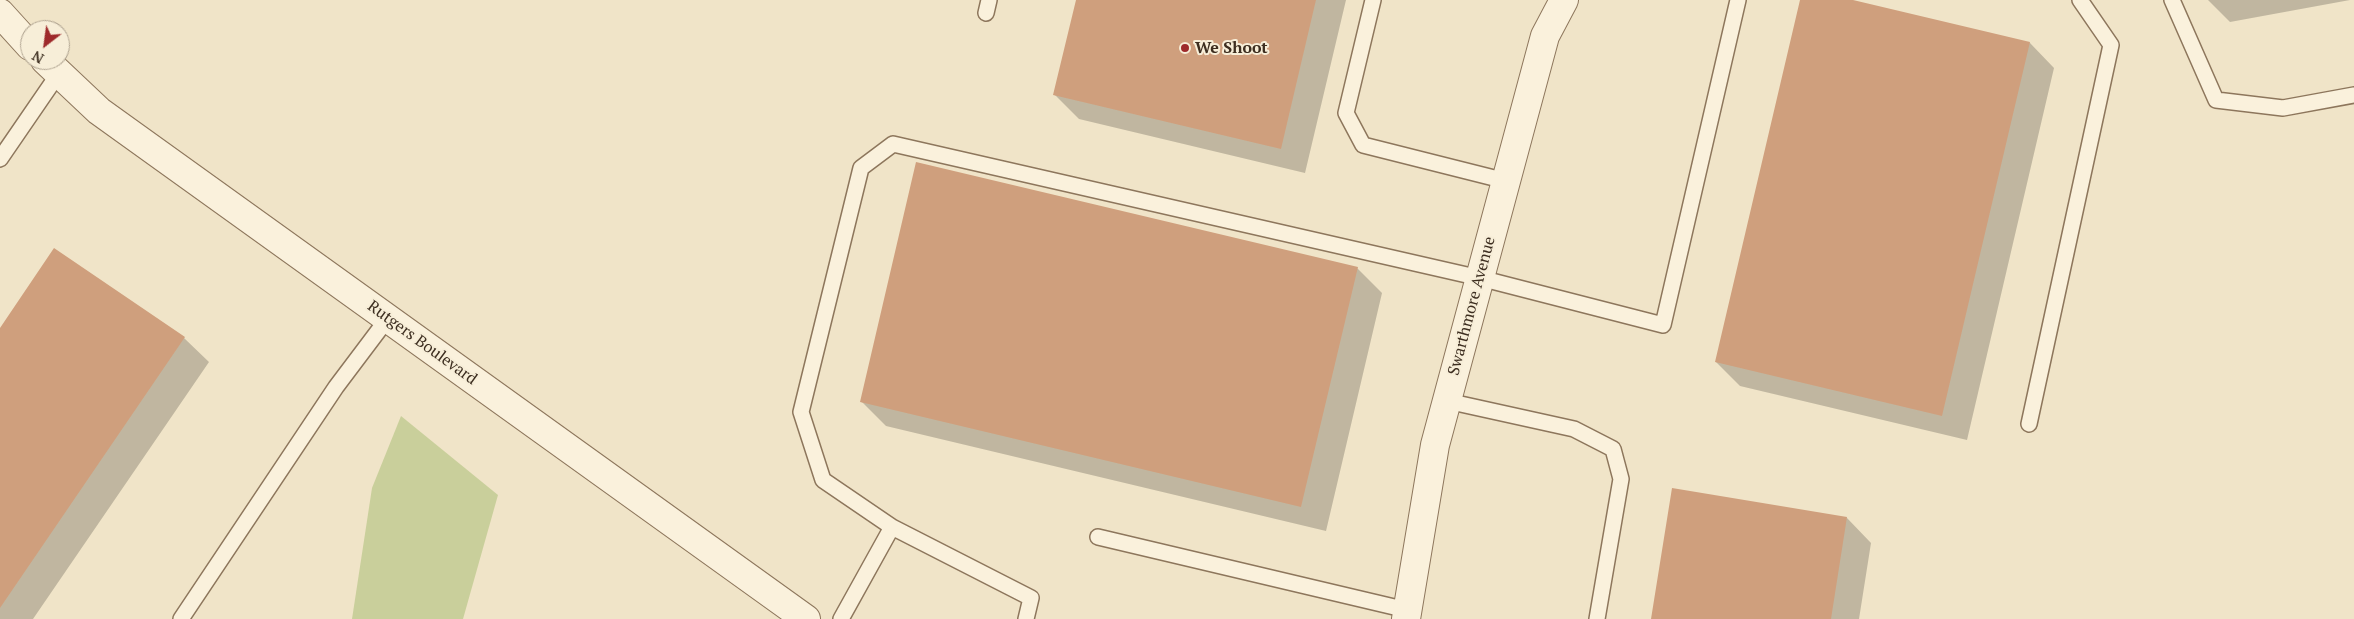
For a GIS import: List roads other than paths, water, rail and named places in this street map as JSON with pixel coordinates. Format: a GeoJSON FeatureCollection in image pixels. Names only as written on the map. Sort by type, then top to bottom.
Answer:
{"type":"FeatureCollection","features":[{"type":"Feature","properties":{"kind":"street","name":"Swarthmore Avenue"},"geometry":{"type":"LineString","coordinates":[[1407,614],[1435,445],[1545,36],[1564,0]]}},
{"type":"Feature","properties":{"kind":"street"},"geometry":{"type":"LineString","coordinates":[[0,13],[20,35]]}},
{"type":"Feature","properties":{"kind":"street","name":"Rutgers Boulevard"},"geometry":{"type":"LineString","coordinates":[[55,70],[100,111],[806,619]]}},
{"type":"Feature","properties":{"kind":"lane"},"geometry":{"type":"LineString","coordinates":[[1373,0],[1346,113],[1363,145],[1506,181]]}},
{"type":"Feature","properties":{"kind":"lane"},"geometry":{"type":"LineString","coordinates":[[1026,619],[1031,598],[892,527],[823,480],[800,412],[860,168],[893,144],[1480,278],[1663,325],[1738,0]]}},
{"type":"Feature","properties":{"kind":"lane"},"geometry":{"type":"LineString","coordinates":[[2029,424],[2111,45],[2080,0]]}},
{"type":"Feature","properties":{"kind":"lane"},"geometry":{"type":"LineString","coordinates":[[2172,0],[2216,100],[2283,108],[2354,95]]}},
{"type":"Feature","properties":{"kind":"lane"},"geometry":{"type":"LineString","coordinates":[[0,159],[50,70]]}},
{"type":"Feature","properties":{"kind":"lane"},"geometry":{"type":"LineString","coordinates":[[181,619],[336,387],[388,318]]}},
{"type":"Feature","properties":{"kind":"lane"},"geometry":{"type":"LineString","coordinates":[[1447,401],[1574,428],[1613,449],[1621,479],[1597,619]]}},
{"type":"Feature","properties":{"kind":"lane"},"geometry":{"type":"LineString","coordinates":[[841,619],[892,527]]}},
{"type":"Feature","properties":{"kind":"lane"},"geometry":{"type":"LineString","coordinates":[[1098,537],[1407,614]]}},
{"type":"Feature","properties":{"kind":"place","name":"We Shoot"},"geometry":{"type":"Point","coordinates":[1185,48]}}]}
